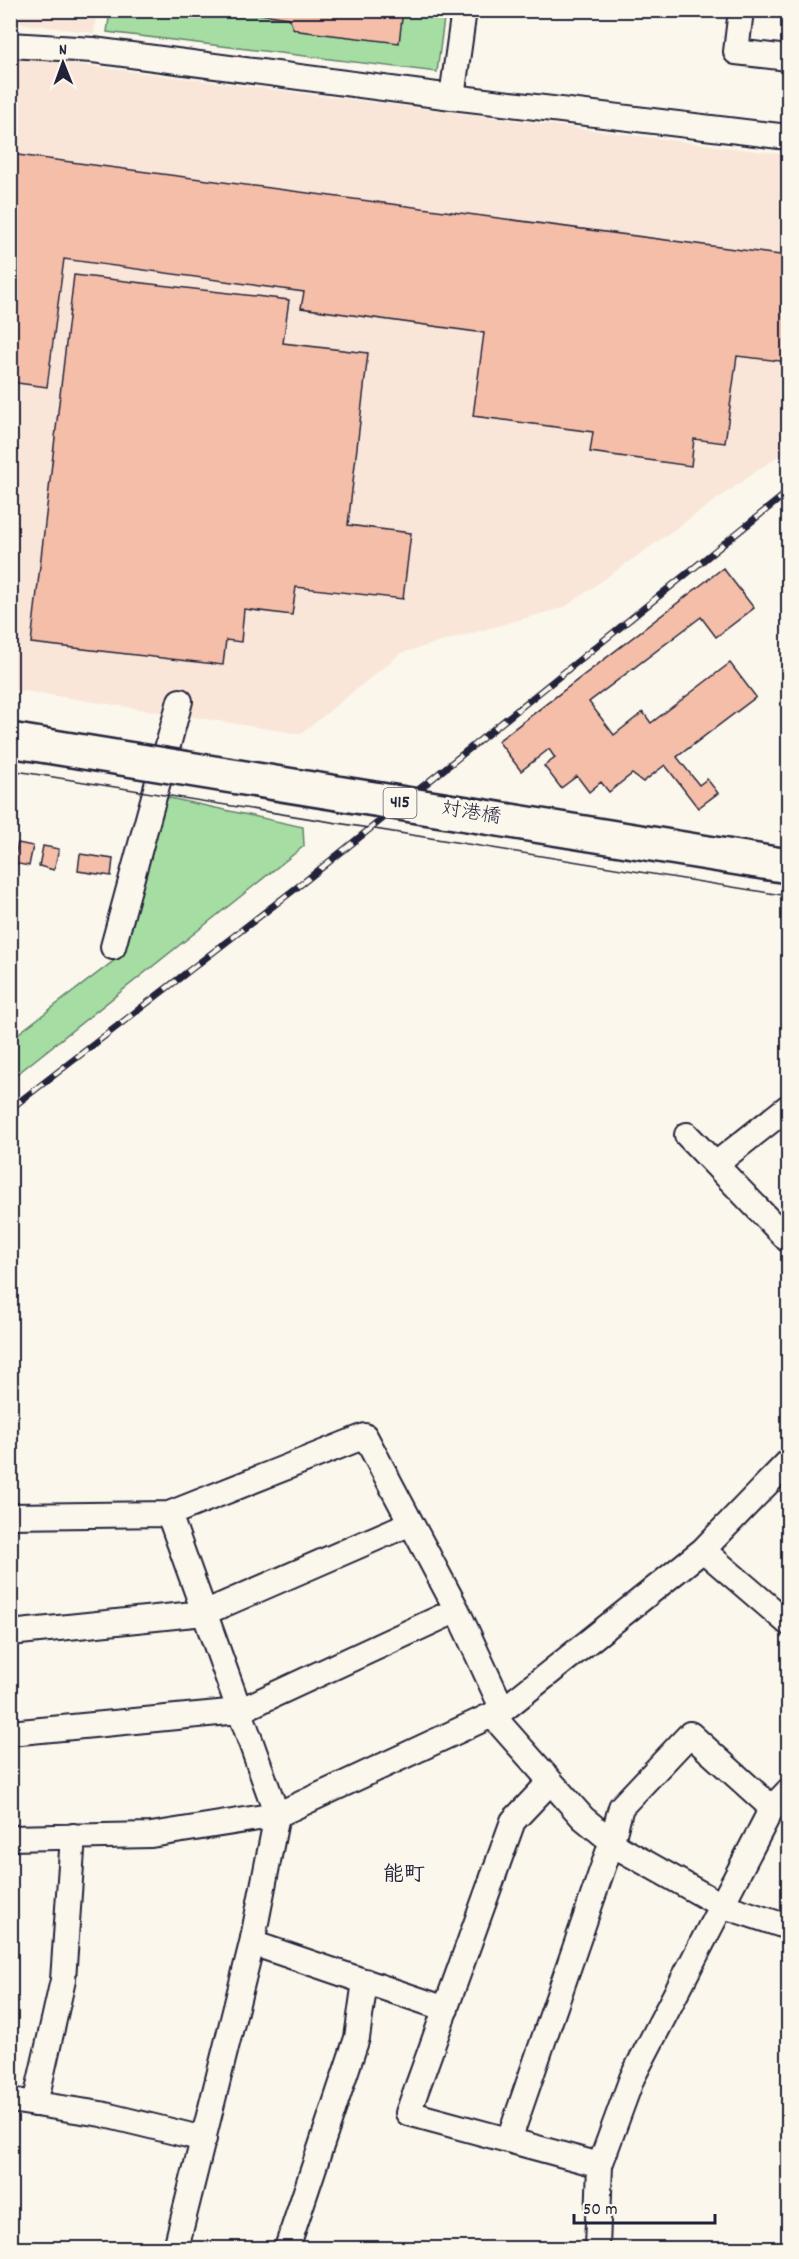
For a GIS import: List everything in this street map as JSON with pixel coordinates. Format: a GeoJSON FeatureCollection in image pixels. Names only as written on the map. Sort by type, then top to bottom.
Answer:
{"type":"FeatureCollection","features":[{"type":"Feature","properties":{"kind":"highway","name":"対港橋"},"geometry":{"type":"LineString","coordinates":[[10,740],[789,866]]}},
{"type":"Feature","properties":{"kind":"street"},"geometry":{"type":"LineString","coordinates":[[452,97],[464,10]]}},
{"type":"Feature","properties":{"kind":"street"},"geometry":{"type":"LineString","coordinates":[[741,10],[736,52],[789,58]]}},
{"type":"Feature","properties":{"kind":"street"},"geometry":{"type":"LineString","coordinates":[[10,45],[93,50],[452,97],[789,137]]}},
{"type":"Feature","properties":{"kind":"street"},"geometry":{"type":"LineString","coordinates":[[113,946],[180,701]]}},
{"type":"Feature","properties":{"kind":"street"},"geometry":{"type":"LineString","coordinates":[[716,1164],[789,1107]]}},
{"type":"Feature","properties":{"kind":"street"},"geometry":{"type":"LineString","coordinates":[[687,1135],[789,1240]]}},
{"type":"Feature","properties":{"kind":"street"},"geometry":{"type":"LineString","coordinates":[[10,1516],[169,1514],[365,1436],[457,1610],[497,1712],[550,1782],[583,1818],[621,1849],[721,1905],[789,1927]]}},
{"type":"Feature","properties":{"kind":"street"},"geometry":{"type":"LineString","coordinates":[[10,1838],[151,1835],[277,1815],[497,1712],[703,1550],[789,1462]]}},
{"type":"Feature","properties":{"kind":"street"},"geometry":{"type":"LineString","coordinates":[[169,1514],[277,1815],[252,1943],[204,2139],[182,2246]]}},
{"type":"Feature","properties":{"kind":"street"},"geometry":{"type":"LineString","coordinates":[[10,1634],[204,1613],[411,1523]]}},
{"type":"Feature","properties":{"kind":"street"},"geometry":{"type":"LineString","coordinates":[[703,1550],[789,1623]]}},
{"type":"Feature","properties":{"kind":"street"},"geometry":{"type":"LineString","coordinates":[[10,1733],[239,1711],[457,1610]]}},
{"type":"Feature","properties":{"kind":"street"},"geometry":{"type":"LineString","coordinates":[[509,2140],[612,1841],[621,1807],[690,1734],[781,1799],[721,1905],[632,2078],[600,2165],[597,2248]]}},
{"type":"Feature","properties":{"kind":"street"},"geometry":{"type":"LineString","coordinates":[[550,1782],[513,1821],[408,2113],[600,2165]]}},
{"type":"Feature","properties":{"kind":"street"},"geometry":{"type":"LineString","coordinates":[[34,2104],[63,1980],[73,1836]]}},
{"type":"Feature","properties":{"kind":"street"},"geometry":{"type":"LineString","coordinates":[[252,1943],[446,2009]]}},
{"type":"Feature","properties":{"kind":"street"},"geometry":{"type":"LineString","coordinates":[[286,2248],[357,2038],[365,1981]]}},
{"type":"Feature","properties":{"kind":"street"},"geometry":{"type":"LineString","coordinates":[[10,2100],[101,2114],[204,2139]]}},
{"type":"Feature","properties":{"kind":"shaded area"},"geometry":{"type":"Polygon","coordinates":[[[11,10],[97,11],[94,33],[11,22],[11,10]]]}},
{"type":"Feature","properties":{"kind":"shaded area"},"geometry":{"type":"Polygon","coordinates":[[[10,56],[788,155],[788,449],[565,607],[401,653],[301,734],[11,689],[10,56]]]}},
{"type":"Feature","properties":{"kind":"green space"},"geometry":{"type":"Polygon","coordinates":[[[110,11],[445,11],[437,72],[107,32],[110,11]]]}},
{"type":"Feature","properties":{"kind":"green space"},"geometry":{"type":"Polygon","coordinates":[[[165,797],[303,827],[304,846],[11,1079],[11,1039],[124,953],[165,797]]]}},
{"type":"Feature","properties":{"kind":"building"},"geometry":{"type":"Polygon","coordinates":[[[254,10],[403,10],[399,43],[299,31],[293,28],[289,18],[254,13],[254,10]]]}},
{"type":"Feature","properties":{"kind":"building"},"geometry":{"type":"Polygon","coordinates":[[[10,154],[788,256],[788,362],[737,356],[725,443],[694,439],[691,466],[590,452],[593,432],[473,416],[484,333],[301,308],[304,292],[64,259],[47,387],[10,382],[10,154]]]}},
{"type":"Feature","properties":{"kind":"building"},"geometry":{"type":"Polygon","coordinates":[[[74,275],[289,300],[283,343],[368,353],[348,525],[411,533],[403,599],[296,587],[292,615],[244,609],[241,642],[226,640],[223,665],[31,643],[74,275]]]}},
{"type":"Feature","properties":{"kind":"building"},"geometry":{"type":"Polygon","coordinates":[[[723,568],[754,608],[716,637],[701,617],[589,702],[614,735],[643,712],[651,723],[730,663],[756,697],[677,757],[699,785],[707,779],[718,793],[698,808],[665,765],[643,782],[632,774],[609,792],[601,782],[589,792],[577,776],[561,788],[544,766],[555,758],[549,749],[521,771],[498,741],[723,568]]]}},
{"type":"Feature","properties":{"kind":"building"},"geometry":{"type":"Polygon","coordinates":[[[18,843],[33,846],[29,866],[13,863],[18,843]]]}},
{"type":"Feature","properties":{"kind":"building"},"geometry":{"type":"Polygon","coordinates":[[[43,846],[59,849],[54,870],[39,866],[43,846]]]}},
{"type":"Feature","properties":{"kind":"building"},"geometry":{"type":"Polygon","coordinates":[[[80,854],[113,859],[111,876],[78,871],[80,854]]]}},
{"type":"Feature","properties":{"kind":"tram line"},"geometry":{"type":"LineString","coordinates":[[10,770],[788,896]]}},
{"type":"Feature","properties":{"kind":"railway"},"geometry":{"type":"LineString","coordinates":[[10,1109],[304,882],[788,492]]}},
{"type":"Feature","properties":{"kind":"district","name":"能町"},"geometry":{"type":"Point","coordinates":[404,1876]}}]}
